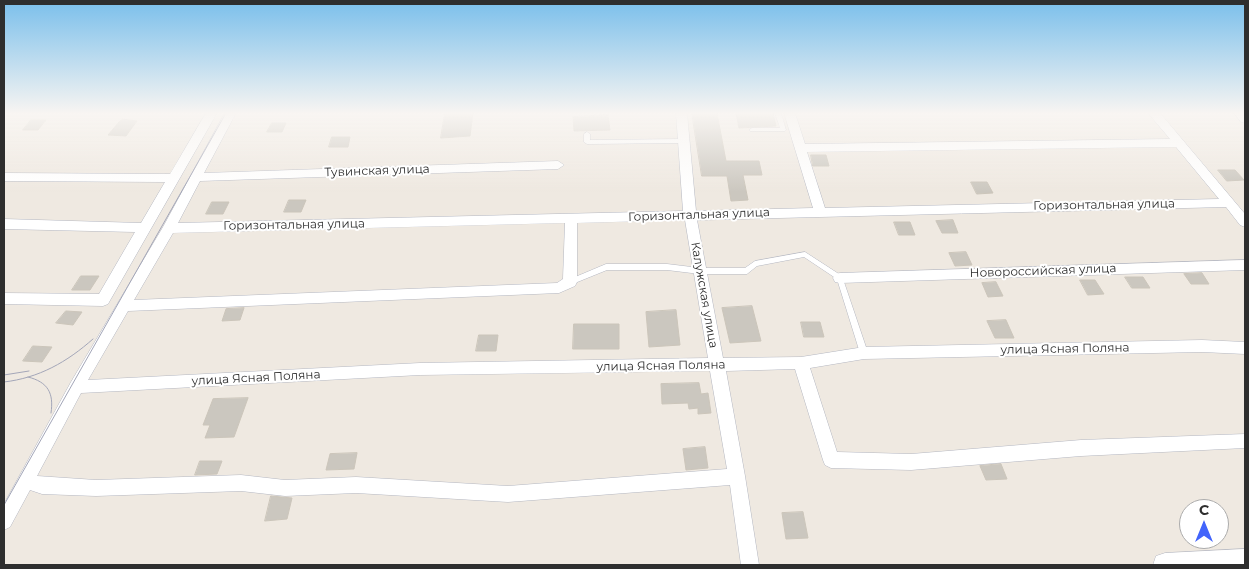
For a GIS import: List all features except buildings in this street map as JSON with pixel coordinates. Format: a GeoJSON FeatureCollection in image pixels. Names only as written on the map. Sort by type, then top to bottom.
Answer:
{"type":"FeatureCollection","features":[{"type":"Feature","properties":{"kind":"main road"},"geometry":{"type":"LineString","coordinates":[[1165,565],[1245,561]]}},
{"type":"Feature","properties":{"kind":"street"},"geometry":{"type":"LineString","coordinates":[[4,299],[103,300],[196,140]]}},
{"type":"Feature","properties":{"kind":"street"},"geometry":{"type":"LineString","coordinates":[[4,521],[76,387],[169,228],[216,140]]}},
{"type":"Feature","properties":{"kind":"street"},"geometry":{"type":"LineString","coordinates":[[797,140],[820,211]]}},
{"type":"Feature","properties":{"kind":"street"},"geometry":{"type":"LineString","coordinates":[[1175,140],[1245,222]]}},
{"type":"Feature","properties":{"kind":"street","name":"Калужская улица"},"geometry":{"type":"LineString","coordinates":[[684,141],[690,215],[750,565]]}},
{"type":"Feature","properties":{"kind":"street"},"geometry":{"type":"LineString","coordinates":[[800,148],[1178,143]]}},
{"type":"Feature","properties":{"kind":"street","name":"Тувинская улица"},"geometry":{"type":"LineString","coordinates":[[197,177],[558,165]]}},
{"type":"Feature","properties":{"kind":"street"},"geometry":{"type":"LineString","coordinates":[[4,177],[174,178]]}},
{"type":"Feature","properties":{"kind":"street","name":"Горизонтальная улица"},"geometry":{"type":"LineString","coordinates":[[169,228],[820,211],[1229,203]]}},
{"type":"Feature","properties":{"kind":"street"},"geometry":{"type":"LineString","coordinates":[[122,306],[559,288],[570,282],[571,219]]}},
{"type":"Feature","properties":{"kind":"street"},"geometry":{"type":"LineString","coordinates":[[4,224],[145,228]]}},
{"type":"Feature","properties":{"kind":"street","name":"Новороссийская улица"},"geometry":{"type":"LineString","coordinates":[[840,278],[1245,265]]}},
{"type":"Feature","properties":{"kind":"street","name":"улица Ясная Поляна"},"geometry":{"type":"LineString","coordinates":[[76,387],[420,369],[801,363],[864,353],[1202,346],[1245,348]]}},
{"type":"Feature","properties":{"kind":"street"},"geometry":{"type":"LineString","coordinates":[[801,363],[831,460],[911,462],[1081,448],[1245,441]]}},
{"type":"Feature","properties":{"kind":"street"},"geometry":{"type":"LineString","coordinates":[[26,481],[42,486],[96,488],[241,483],[285,488],[356,485],[508,494],[736,476]]}},
{"type":"Feature","properties":{"kind":"lane"},"geometry":{"type":"LineString","coordinates":[[587,140],[587,142],[684,141]]}},
{"type":"Feature","properties":{"kind":"lane"},"geometry":{"type":"LineString","coordinates":[[570,282],[606,267],[667,267],[700,271],[747,271],[755,264],[805,254],[840,278],[864,353]]}},
{"type":"Feature","properties":{"kind":"tram line"},"geometry":{"type":"LineString","coordinates":[[4,505],[211,140]]}},
{"type":"Feature","properties":{"kind":"tram line"},"geometry":{"type":"LineString","coordinates":[[28,377],[63,362],[93,339]]}},
{"type":"Feature","properties":{"kind":"tram line"},"geometry":{"type":"LineString","coordinates":[[4,375],[29,371]]}},
{"type":"Feature","properties":{"kind":"tram line"},"geometry":{"type":"LineString","coordinates":[[4,382],[28,377]]}},
{"type":"Feature","properties":{"kind":"tram line"},"geometry":{"type":"LineString","coordinates":[[28,377],[45,385],[48,389],[52,406],[51,413]]}}]}
